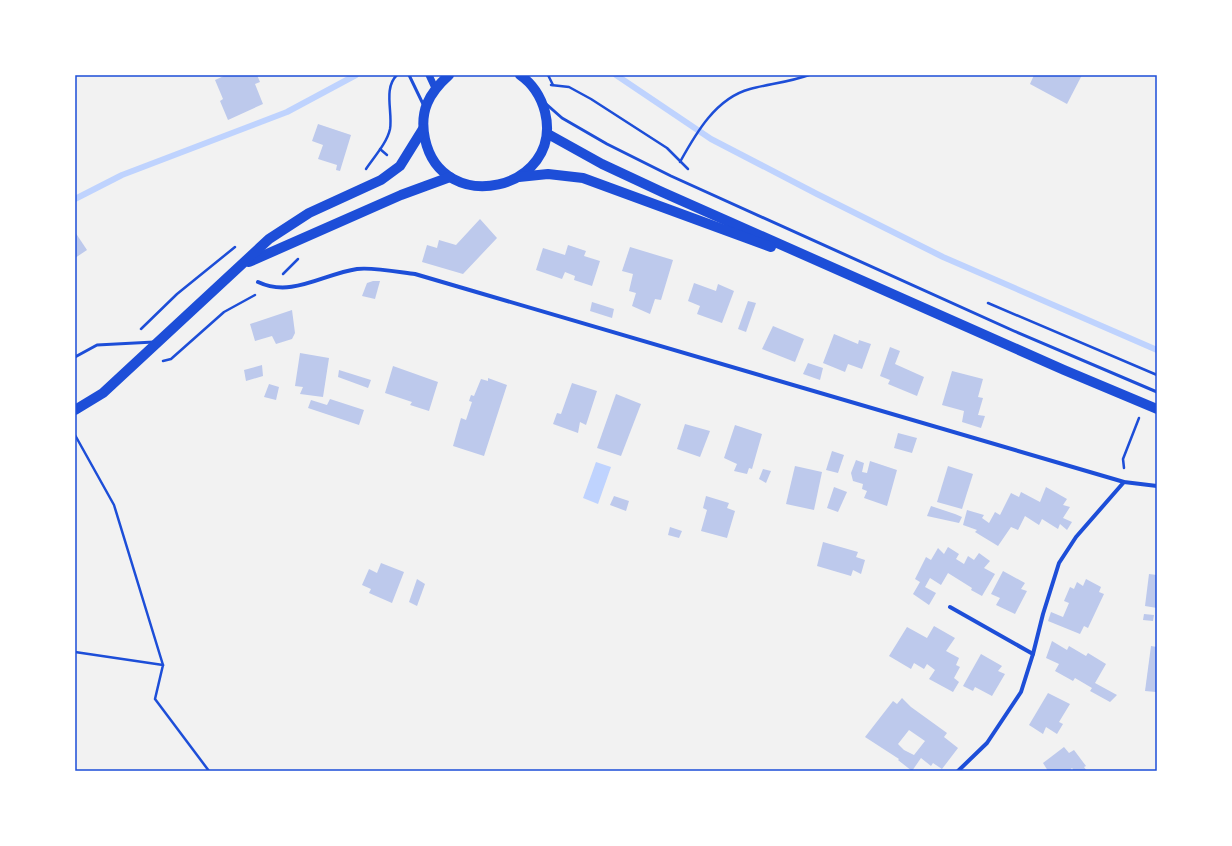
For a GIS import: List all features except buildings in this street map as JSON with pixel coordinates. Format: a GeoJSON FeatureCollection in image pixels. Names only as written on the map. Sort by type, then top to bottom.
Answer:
{"type":"FeatureCollection","features":[{"type":"Feature","properties":{"kind":"main road"},"geometry":{"type":"LineString","coordinates":[[75,410],[103,393],[269,239],[309,213],[381,180],[400,166],[422,129],[425,107],[435,88],[449,75]]}},
{"type":"Feature","properties":{"kind":"main road"},"geometry":{"type":"LineString","coordinates":[[422,129],[427,147],[436,164],[450,177],[466,185],[485,188],[503,185],[519,177],[535,162],[548,134],[542,100],[527,80],[520,75]]}},
{"type":"Feature","properties":{"kind":"main road"},"geometry":{"type":"LineString","coordinates":[[548,134],[602,164],[1064,370],[1157,409]]}},
{"type":"Feature","properties":{"kind":"main road"},"geometry":{"type":"LineString","coordinates":[[519,177],[548,174],[584,178],[852,276]]}},
{"type":"Feature","properties":{"kind":"main road"},"geometry":{"type":"LineString","coordinates":[[240,266],[373,206],[450,177]]}},
{"type":"Feature","properties":{"kind":"street"},"geometry":{"type":"LineString","coordinates":[[429,75],[435,88]]}},
{"type":"Feature","properties":{"kind":"street"},"geometry":{"type":"LineString","coordinates":[[258,282],[268,287],[283,289],[357,269],[416,274],[1124,482],[1157,486]]}},
{"type":"Feature","properties":{"kind":"street"},"geometry":{"type":"LineString","coordinates":[[958,771],[988,743],[1021,692],[1033,654],[1042,614],[1060,563],[1076,537],[1124,482]]}},
{"type":"Feature","properties":{"kind":"street"},"geometry":{"type":"LineString","coordinates":[[950,607],[1033,654]]}},
{"type":"Feature","properties":{"kind":"lane"},"geometry":{"type":"LineString","coordinates":[[409,75],[425,107]]}},
{"type":"Feature","properties":{"kind":"lane"},"geometry":{"type":"LineString","coordinates":[[542,100],[562,118],[607,144],[671,176],[1014,331],[1157,392]]}},
{"type":"Feature","properties":{"kind":"lane"},"geometry":{"type":"LineString","coordinates":[[75,357],[97,345],[157,342]]}},
{"type":"Feature","properties":{"kind":"path"},"geometry":{"type":"LineString","coordinates":[[380,149],[390,130],[389,97],[394,78],[392,75]]}},
{"type":"Feature","properties":{"kind":"path"},"geometry":{"type":"LineString","coordinates":[[548,75],[553,85],[570,87],[667,148],[691,172]]}},
{"type":"Feature","properties":{"kind":"path"},"geometry":{"type":"LineString","coordinates":[[688,147],[700,128],[724,101],[748,89],[809,75]]}},
{"type":"Feature","properties":{"kind":"path"},"geometry":{"type":"LineString","coordinates":[[158,362],[171,358],[224,312],[268,287],[302,255]]}},
{"type":"Feature","properties":{"kind":"path"},"geometry":{"type":"LineString","coordinates":[[1124,482],[1123,459],[1139,418]]}},
{"type":"Feature","properties":{"kind":"path"},"geometry":{"type":"LineString","coordinates":[[75,435],[114,505],[163,665],[155,699],[209,771]]}},
{"type":"Feature","properties":{"kind":"path"},"geometry":{"type":"LineString","coordinates":[[75,652],[163,665]]}},
{"type":"Feature","properties":{"kind":"water"},"geometry":{"type":"Polygon","coordinates":[[[596,462],[611,467],[598,504],[583,498],[596,462]]]}},
{"type":"Feature","properties":{"kind":"waterway"},"geometry":{"type":"LineString","coordinates":[[75,199],[122,175],[287,112],[356,75]]}},
{"type":"Feature","properties":{"kind":"waterway"},"geometry":{"type":"LineString","coordinates":[[616,75],[711,139],[817,194],[943,257],[1157,350]]}}]}
